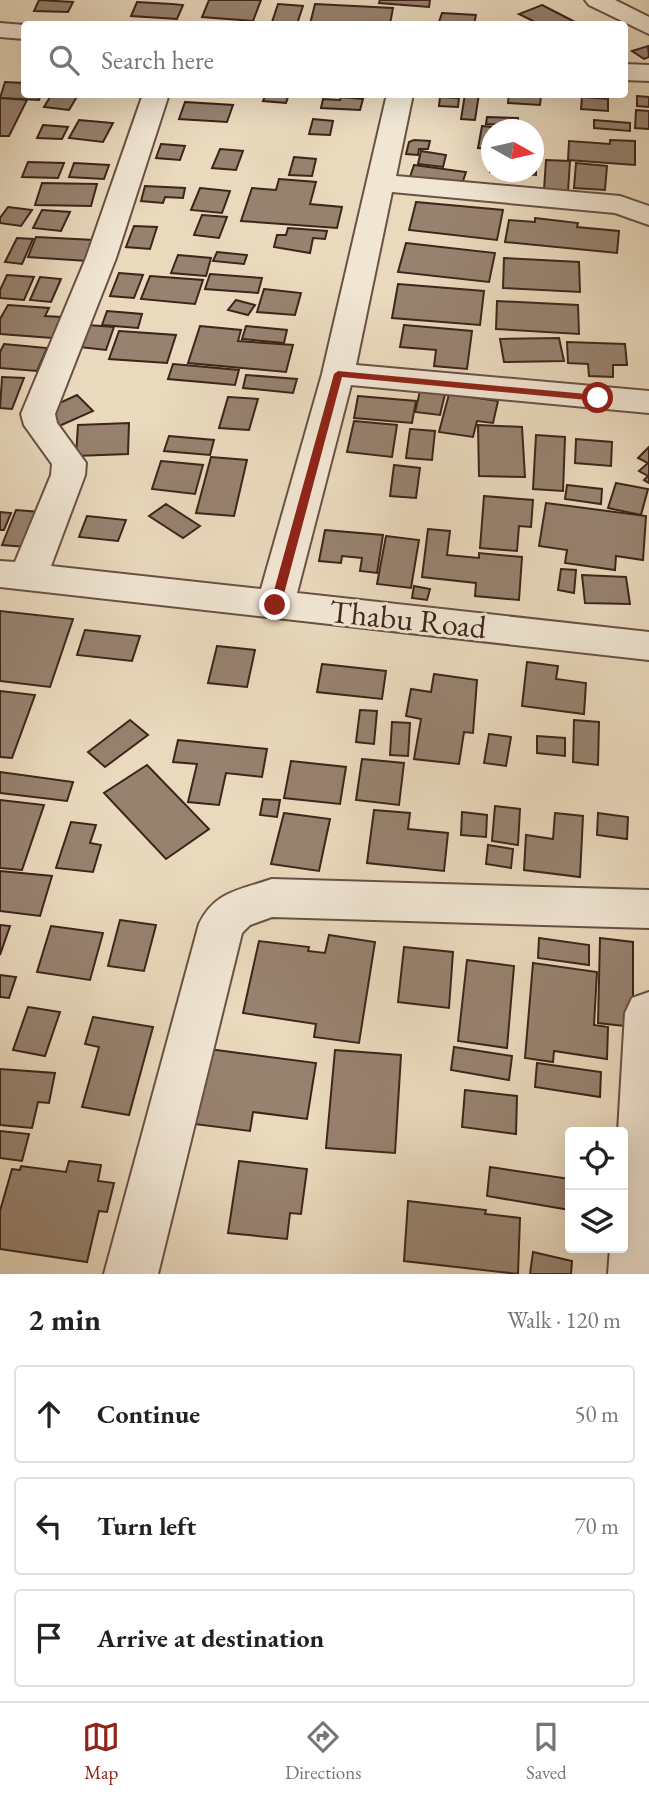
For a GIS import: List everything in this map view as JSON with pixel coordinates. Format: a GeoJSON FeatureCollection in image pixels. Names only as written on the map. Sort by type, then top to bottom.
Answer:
{"type":"FeatureCollection","features":[{"type":"Feature","properties":{"kind":"street"},"geometry":{"type":"LineString","coordinates":[[597,0],[649,27]]}},
{"type":"Feature","properties":{"kind":"street"},"geometry":{"type":"LineString","coordinates":[[0,30],[21,32]]}},
{"type":"Feature","properties":{"kind":"street"},"geometry":{"type":"LineString","coordinates":[[628,72],[649,73]]}},
{"type":"Feature","properties":{"kind":"street"},"geometry":{"type":"LineString","coordinates":[[14,576],[68,475],[69,463],[41,425],[38,414],[101,258],[155,98]]}},
{"type":"Feature","properties":{"kind":"street"},"geometry":{"type":"LineString","coordinates":[[275,605],[338,374],[399,98]]}},
{"type":"Feature","properties":{"kind":"street"},"geometry":{"type":"LineString","coordinates":[[382,183],[620,205],[649,216]]}},
{"type":"Feature","properties":{"kind":"street"},"geometry":{"type":"LineString","coordinates":[[338,374],[649,402]]}},
{"type":"Feature","properties":{"kind":"street","name":"Thabu Road"},"geometry":{"type":"LineString","coordinates":[[14,576],[649,646]]}},
{"type":"Feature","properties":{"kind":"street"},"geometry":{"type":"LineString","coordinates":[[131,1274],[222,923],[234,911],[272,898],[649,909]]}},
{"type":"Feature","properties":{"kind":"street"},"geometry":{"type":"LineString","coordinates":[[635,1274],[649,1013]]}},
{"type":"Feature","properties":{"kind":"building"},"geometry":{"type":"Polygon","coordinates":[[[39,0],[73,2],[68,12],[34,11],[39,0]]]}},
{"type":"Feature","properties":{"kind":"building"},"geometry":{"type":"Polygon","coordinates":[[[209,0],[261,0],[253,21],[202,17],[209,0]]]}},
{"type":"Feature","properties":{"kind":"building"},"geometry":{"type":"Polygon","coordinates":[[[380,0],[430,0],[429,7],[379,3],[380,0]]]}},
{"type":"Feature","properties":{"kind":"building"},"geometry":{"type":"Polygon","coordinates":[[[137,2],[183,5],[177,19],[131,16],[137,2]]]}},
{"type":"Feature","properties":{"kind":"building"},"geometry":{"type":"Polygon","coordinates":[[[278,4],[303,6],[298,21],[272,21],[278,4]]]}},
{"type":"Feature","properties":{"kind":"building"},"geometry":{"type":"Polygon","coordinates":[[[315,4],[393,8],[391,21],[311,21],[315,4]]]}},
{"type":"Feature","properties":{"kind":"building"},"geometry":{"type":"Polygon","coordinates":[[[542,5],[573,21],[533,21],[519,14],[542,5]]]}},
{"type":"Feature","properties":{"kind":"building"},"geometry":{"type":"Polygon","coordinates":[[[442,13],[476,15],[475,21],[439,21],[442,13]]]}},
{"type":"Feature","properties":{"kind":"building"},"geometry":{"type":"Polygon","coordinates":[[[648,46],[649,57],[644,59],[632,51],[648,46]]]}},
{"type":"Feature","properties":{"kind":"building"},"geometry":{"type":"Polygon","coordinates":[[[5,82],[21,83],[21,98],[40,98],[39,100],[0,98],[5,82]]]}},
{"type":"Feature","properties":{"kind":"building"},"geometry":{"type":"Polygon","coordinates":[[[637,96],[649,97],[649,107],[637,106],[637,96]]]}},
{"type":"Feature","properties":{"kind":"building"},"geometry":{"type":"Polygon","coordinates":[[[0,98],[27,100],[9,136],[0,136],[0,98]]]}},
{"type":"Feature","properties":{"kind":"building"},"geometry":{"type":"Polygon","coordinates":[[[50,98],[76,98],[69,110],[44,107],[50,98]]]}},
{"type":"Feature","properties":{"kind":"building"},"geometry":{"type":"Polygon","coordinates":[[[264,98],[288,98],[286,103],[263,101],[264,98]]]}},
{"type":"Feature","properties":{"kind":"building"},"geometry":{"type":"Polygon","coordinates":[[[440,98],[459,98],[458,107],[439,106],[440,98]]]}},
{"type":"Feature","properties":{"kind":"building"},"geometry":{"type":"Polygon","coordinates":[[[464,98],[478,98],[475,120],[461,119],[464,98]]]}},
{"type":"Feature","properties":{"kind":"building"},"geometry":{"type":"Polygon","coordinates":[[[509,98],[541,98],[540,105],[508,103],[509,98]]]}},
{"type":"Feature","properties":{"kind":"building"},"geometry":{"type":"Polygon","coordinates":[[[582,98],[608,99],[608,111],[581,109],[582,98]]]}},
{"type":"Feature","properties":{"kind":"building"},"geometry":{"type":"Polygon","coordinates":[[[323,99],[363,99],[360,110],[321,108],[323,99]]]}},
{"type":"Feature","properties":{"kind":"building"},"geometry":{"type":"Polygon","coordinates":[[[185,102],[233,105],[227,122],[179,119],[185,102]]]}},
{"type":"Feature","properties":{"kind":"building"},"geometry":{"type":"Polygon","coordinates":[[[636,110],[649,111],[649,129],[635,128],[636,110]]]}},
{"type":"Feature","properties":{"kind":"building"},"geometry":{"type":"Polygon","coordinates":[[[487,117],[518,118],[518,119],[487,117]]]}},
{"type":"Feature","properties":{"kind":"building"},"geometry":{"type":"Polygon","coordinates":[[[313,119],[333,121],[330,135],[309,134],[313,119]]]}},
{"type":"Feature","properties":{"kind":"building"},"geometry":{"type":"Polygon","coordinates":[[[79,120],[113,123],[103,142],[69,138],[79,120]]]}},
{"type":"Feature","properties":{"kind":"building"},"geometry":{"type":"Polygon","coordinates":[[[594,120],[630,123],[630,131],[594,128],[594,120]]]}},
{"type":"Feature","properties":{"kind":"building"},"geometry":{"type":"Polygon","coordinates":[[[43,125],[68,127],[62,139],[37,138],[43,125]]]}},
{"type":"Feature","properties":{"kind":"building"},"geometry":{"type":"Polygon","coordinates":[[[610,140],[635,141],[635,165],[568,160],[569,141],[610,144],[610,140]]]}},
{"type":"Feature","properties":{"kind":"building"},"geometry":{"type":"Polygon","coordinates":[[[430,141],[428,149],[419,149],[418,155],[406,154],[409,142],[430,141]]]}},
{"type":"Feature","properties":{"kind":"building"},"geometry":{"type":"Polygon","coordinates":[[[161,144],[185,146],[180,160],[156,158],[161,144]]]}},
{"type":"Feature","properties":{"kind":"building"},"geometry":{"type":"Polygon","coordinates":[[[220,149],[243,151],[236,170],[212,168],[220,149]]]}},
{"type":"Feature","properties":{"kind":"building"},"geometry":{"type":"Polygon","coordinates":[[[421,151],[446,155],[443,167],[418,164],[421,151]]]}},
{"type":"Feature","properties":{"kind":"building"},"geometry":{"type":"Polygon","coordinates":[[[294,157],[316,159],[312,176],[289,175],[294,157]]]}},
{"type":"Feature","properties":{"kind":"building"},"geometry":{"type":"Polygon","coordinates":[[[546,160],[570,161],[568,192],[544,190],[546,160]]]}},
{"type":"Feature","properties":{"kind":"building"},"geometry":{"type":"Polygon","coordinates":[[[28,162],[64,163],[58,178],[22,177],[28,162]]]}},
{"type":"Feature","properties":{"kind":"building"},"geometry":{"type":"Polygon","coordinates":[[[74,163],[109,165],[104,179],[69,177],[74,163]]]}},
{"type":"Feature","properties":{"kind":"building"},"geometry":{"type":"Polygon","coordinates":[[[576,163],[607,166],[605,190],[574,188],[576,163]]]}},
{"type":"Feature","properties":{"kind":"building"},"geometry":{"type":"Polygon","coordinates":[[[414,165],[466,172],[462,184],[410,177],[414,165]]]}},
{"type":"Feature","properties":{"kind":"building"},"geometry":{"type":"Polygon","coordinates":[[[279,179],[316,182],[310,204],[342,207],[337,228],[241,221],[252,188],[276,190],[279,179]]]}},
{"type":"Feature","properties":{"kind":"building"},"geometry":{"type":"Polygon","coordinates":[[[42,183],[97,184],[91,206],[35,205],[42,183]]]}},
{"type":"Feature","properties":{"kind":"building"},"geometry":{"type":"Polygon","coordinates":[[[145,186],[185,188],[183,198],[165,197],[163,203],[141,201],[145,186]]]}},
{"type":"Feature","properties":{"kind":"building"},"geometry":{"type":"Polygon","coordinates":[[[200,188],[230,191],[222,213],[191,210],[200,188]]]}},
{"type":"Feature","properties":{"kind":"building"},"geometry":{"type":"Polygon","coordinates":[[[416,202],[503,210],[497,240],[409,230],[416,202]]]}},
{"type":"Feature","properties":{"kind":"building"},"geometry":{"type":"Polygon","coordinates":[[[8,207],[32,210],[21,226],[0,223],[0,218],[8,207]]]}},
{"type":"Feature","properties":{"kind":"building"},"geometry":{"type":"Polygon","coordinates":[[[42,210],[70,212],[61,231],[33,228],[42,210]]]}},
{"type":"Feature","properties":{"kind":"building"},"geometry":{"type":"Polygon","coordinates":[[[202,215],[227,217],[219,238],[194,235],[202,215]]]}},
{"type":"Feature","properties":{"kind":"building"},"geometry":{"type":"Polygon","coordinates":[[[535,218],[578,223],[577,227],[619,231],[617,253],[505,242],[509,220],[535,222],[535,218]]]}},
{"type":"Feature","properties":{"kind":"building"},"geometry":{"type":"Polygon","coordinates":[[[134,226],[157,227],[150,249],[126,247],[134,226]]]}},
{"type":"Feature","properties":{"kind":"building"},"geometry":{"type":"Polygon","coordinates":[[[288,228],[327,231],[325,239],[313,238],[310,253],[274,247],[277,235],[286,235],[288,228]]]}},
{"type":"Feature","properties":{"kind":"building"},"geometry":{"type":"Polygon","coordinates":[[[36,237],[94,240],[87,261],[28,257],[36,237]]]}},
{"type":"Feature","properties":{"kind":"building"},"geometry":{"type":"Polygon","coordinates":[[[17,238],[33,239],[22,264],[5,262],[17,238]]]}},
{"type":"Feature","properties":{"kind":"building"},"geometry":{"type":"Polygon","coordinates":[[[406,243],[495,253],[489,282],[398,272],[406,243]]]}},
{"type":"Feature","properties":{"kind":"building"},"geometry":{"type":"Polygon","coordinates":[[[217,252],[247,255],[244,264],[213,261],[217,252]]]}},
{"type":"Feature","properties":{"kind":"building"},"geometry":{"type":"Polygon","coordinates":[[[178,255],[211,258],[206,276],[171,273],[178,255]]]}},
{"type":"Feature","properties":{"kind":"building"},"geometry":{"type":"Polygon","coordinates":[[[504,258],[579,262],[580,292],[503,288],[504,258]]]}},
{"type":"Feature","properties":{"kind":"building"},"geometry":{"type":"Polygon","coordinates":[[[119,273],[143,275],[134,298],[110,296],[119,273]]]}},
{"type":"Feature","properties":{"kind":"building"},"geometry":{"type":"Polygon","coordinates":[[[210,274],[262,278],[258,293],[205,289],[210,274]]]}},
{"type":"Feature","properties":{"kind":"building"},"geometry":{"type":"Polygon","coordinates":[[[7,275],[34,277],[24,300],[0,298],[0,290],[7,275]]]}},
{"type":"Feature","properties":{"kind":"building"},"geometry":{"type":"Polygon","coordinates":[[[150,276],[203,280],[195,304],[141,299],[150,276]]]}},
{"type":"Feature","properties":{"kind":"building"},"geometry":{"type":"Polygon","coordinates":[[[40,277],[61,279],[51,302],[30,300],[40,277]]]}},
{"type":"Feature","properties":{"kind":"building"},"geometry":{"type":"Polygon","coordinates":[[[398,284],[484,291],[480,325],[392,318],[398,284]]]}},
{"type":"Feature","properties":{"kind":"building"},"geometry":{"type":"Polygon","coordinates":[[[264,289],[301,293],[295,315],[257,312],[264,289]]]}},
{"type":"Feature","properties":{"kind":"building"},"geometry":{"type":"Polygon","coordinates":[[[236,300],[255,305],[248,315],[228,310],[236,300]]]}},
{"type":"Feature","properties":{"kind":"building"},"geometry":{"type":"Polygon","coordinates":[[[497,301],[578,305],[579,334],[496,329],[497,301]]]}},
{"type":"Feature","properties":{"kind":"building"},"geometry":{"type":"Polygon","coordinates":[[[8,305],[49,308],[45,316],[61,317],[52,338],[0,334],[0,319],[8,305]]]}},
{"type":"Feature","properties":{"kind":"building"},"geometry":{"type":"Polygon","coordinates":[[[107,311],[142,314],[138,328],[102,325],[107,311]]]}},
{"type":"Feature","properties":{"kind":"building"},"geometry":{"type":"Polygon","coordinates":[[[88,325],[114,327],[106,350],[79,347],[88,325]]]}},
{"type":"Feature","properties":{"kind":"building"},"geometry":{"type":"Polygon","coordinates":[[[404,325],[472,331],[467,369],[434,366],[436,350],[400,347],[404,325]]]}},
{"type":"Feature","properties":{"kind":"building"},"geometry":{"type":"Polygon","coordinates":[[[200,326],[241,330],[238,341],[293,345],[286,372],[188,363],[200,326]]]}},
{"type":"Feature","properties":{"kind":"building"},"geometry":{"type":"Polygon","coordinates":[[[246,326],[287,330],[284,343],[242,339],[246,326]]]}},
{"type":"Feature","properties":{"kind":"building"},"geometry":{"type":"Polygon","coordinates":[[[119,331],[176,335],[167,363],[109,359],[119,331]]]}},
{"type":"Feature","properties":{"kind":"building"},"geometry":{"type":"Polygon","coordinates":[[[559,338],[564,361],[504,362],[500,339],[559,338]]]}},
{"type":"Feature","properties":{"kind":"building"},"geometry":{"type":"Polygon","coordinates":[[[567,342],[625,344],[627,365],[613,365],[613,377],[589,376],[588,364],[568,363],[567,342]]]}},
{"type":"Feature","properties":{"kind":"building"},"geometry":{"type":"Polygon","coordinates":[[[4,344],[47,348],[37,371],[0,368],[0,352],[4,344]]]}},
{"type":"Feature","properties":{"kind":"building"},"geometry":{"type":"Polygon","coordinates":[[[173,364],[239,370],[235,385],[168,379],[173,364]]]}},
{"type":"Feature","properties":{"kind":"building"},"geometry":{"type":"Polygon","coordinates":[[[246,375],[297,379],[293,393],[243,388],[246,375]]]}},
{"type":"Feature","properties":{"kind":"building"},"geometry":{"type":"Polygon","coordinates":[[[2,377],[24,378],[12,409],[0,408],[2,377]]]}},
{"type":"Feature","properties":{"kind":"building"},"geometry":{"type":"Polygon","coordinates":[[[420,391],[445,394],[440,415],[415,412],[420,391]]]}},
{"type":"Feature","properties":{"kind":"building"},"geometry":{"type":"Polygon","coordinates":[[[449,394],[498,401],[493,423],[477,421],[473,437],[439,432],[449,394]]]}},
{"type":"Feature","properties":{"kind":"building"},"geometry":{"type":"Polygon","coordinates":[[[77,395],[93,411],[57,427],[42,411],[77,395]]]}},
{"type":"Feature","properties":{"kind":"building"},"geometry":{"type":"Polygon","coordinates":[[[358,396],[416,401],[412,423],[354,418],[358,396]]]}},
{"type":"Feature","properties":{"kind":"building"},"geometry":{"type":"Polygon","coordinates":[[[228,397],[258,399],[249,430],[219,428],[228,397]]]}},
{"type":"Feature","properties":{"kind":"building"},"geometry":{"type":"Polygon","coordinates":[[[354,421],[397,425],[392,457],[347,452],[354,421]]]}},
{"type":"Feature","properties":{"kind":"building"},"geometry":{"type":"Polygon","coordinates":[[[129,423],[128,454],[76,456],[78,425],[129,423]]]}},
{"type":"Feature","properties":{"kind":"building"},"geometry":{"type":"Polygon","coordinates":[[[478,425],[522,427],[525,477],[479,476],[478,425]]]}},
{"type":"Feature","properties":{"kind":"building"},"geometry":{"type":"Polygon","coordinates":[[[410,429],[435,431],[432,460],[406,458],[410,429]]]}},
{"type":"Feature","properties":{"kind":"building"},"geometry":{"type":"Polygon","coordinates":[[[536,435],[565,437],[563,491],[533,489],[536,435]]]}},
{"type":"Feature","properties":{"kind":"building"},"geometry":{"type":"Polygon","coordinates":[[[169,436],[214,440],[210,455],[164,451],[169,436]]]}},
{"type":"Feature","properties":{"kind":"building"},"geometry":{"type":"Polygon","coordinates":[[[576,439],[612,442],[611,466],[575,463],[576,439]]]}},
{"type":"Feature","properties":{"kind":"building"},"geometry":{"type":"Polygon","coordinates":[[[649,447],[649,483],[644,480],[648,476],[639,471],[648,463],[638,458],[649,447]]]}},
{"type":"Feature","properties":{"kind":"building"},"geometry":{"type":"Polygon","coordinates":[[[211,457],[247,460],[234,516],[196,513],[211,457]]]}},
{"type":"Feature","properties":{"kind":"building"},"geometry":{"type":"Polygon","coordinates":[[[161,461],[203,465],[195,494],[152,489],[161,461]]]}},
{"type":"Feature","properties":{"kind":"building"},"geometry":{"type":"Polygon","coordinates":[[[394,465],[420,468],[416,498],[390,496],[394,465]]]}},
{"type":"Feature","properties":{"kind":"building"},"geometry":{"type":"Polygon","coordinates":[[[616,483],[648,489],[641,515],[608,508],[616,483]]]}},
{"type":"Feature","properties":{"kind":"building"},"geometry":{"type":"Polygon","coordinates":[[[567,485],[602,489],[601,504],[565,499],[567,485]]]}},
{"type":"Feature","properties":{"kind":"building"},"geometry":{"type":"Polygon","coordinates":[[[484,496],[533,500],[531,527],[519,526],[517,551],[480,548],[484,496]]]}},
{"type":"Feature","properties":{"kind":"building"},"geometry":{"type":"Polygon","coordinates":[[[546,503],[646,516],[643,560],[616,556],[615,570],[565,563],[567,550],[539,546],[546,503]]]}},
{"type":"Feature","properties":{"kind":"building"},"geometry":{"type":"Polygon","coordinates":[[[166,504],[200,526],[183,538],[149,516],[166,504]]]}},
{"type":"Feature","properties":{"kind":"building"},"geometry":{"type":"Polygon","coordinates":[[[16,510],[40,512],[27,547],[2,545],[16,510]]]}},
{"type":"Feature","properties":{"kind":"building"},"geometry":{"type":"Polygon","coordinates":[[[0,512],[11,513],[4,530],[0,530],[0,512]]]}},
{"type":"Feature","properties":{"kind":"building"},"geometry":{"type":"Polygon","coordinates":[[[87,516],[126,520],[118,541],[79,537],[87,516]]]}},
{"type":"Feature","properties":{"kind":"building"},"geometry":{"type":"Polygon","coordinates":[[[428,529],[450,531],[447,555],[479,558],[479,553],[522,557],[519,600],[475,596],[476,583],[422,577],[428,529]]]}},
{"type":"Feature","properties":{"kind":"building"},"geometry":{"type":"Polygon","coordinates":[[[325,530],[383,535],[377,573],[360,571],[362,558],[342,556],[341,563],[319,561],[325,530]]]}},
{"type":"Feature","properties":{"kind":"building"},"geometry":{"type":"Polygon","coordinates":[[[386,536],[419,540],[411,588],[377,584],[386,536]]]}},
{"type":"Feature","properties":{"kind":"building"},"geometry":{"type":"Polygon","coordinates":[[[561,569],[576,570],[574,593],[558,590],[561,569]]]}},
{"type":"Feature","properties":{"kind":"building"},"geometry":{"type":"Polygon","coordinates":[[[582,575],[626,577],[630,604],[585,603],[582,575]]]}},
{"type":"Feature","properties":{"kind":"building"},"geometry":{"type":"Polygon","coordinates":[[[414,586],[430,589],[427,600],[412,598],[414,586]]]}},
{"type":"Feature","properties":{"kind":"building"},"geometry":{"type":"Polygon","coordinates":[[[0,611],[73,619],[50,687],[0,681],[0,611]]]}},
{"type":"Feature","properties":{"kind":"building"},"geometry":{"type":"Polygon","coordinates":[[[85,630],[140,636],[132,661],[77,655],[85,630]]]}},
{"type":"Feature","properties":{"kind":"building"},"geometry":{"type":"Polygon","coordinates":[[[217,646],[255,650],[247,687],[208,683],[217,646]]]}},
{"type":"Feature","properties":{"kind":"building"},"geometry":{"type":"Polygon","coordinates":[[[527,662],[558,666],[556,679],[586,683],[584,714],[522,706],[527,662]]]}},
{"type":"Feature","properties":{"kind":"building"},"geometry":{"type":"Polygon","coordinates":[[[322,664],[386,671],[382,699],[317,692],[322,664]]]}},
{"type":"Feature","properties":{"kind":"building"},"geometry":{"type":"Polygon","coordinates":[[[434,674],[477,680],[473,733],[464,732],[459,764],[414,759],[421,719],[406,716],[411,689],[431,692],[434,674]]]}},
{"type":"Feature","properties":{"kind":"building"},"geometry":{"type":"Polygon","coordinates":[[[0,691],[35,695],[12,758],[0,757],[0,691]]]}},
{"type":"Feature","properties":{"kind":"building"},"geometry":{"type":"Polygon","coordinates":[[[360,710],[377,711],[374,744],[356,742],[360,710]]]}},
{"type":"Feature","properties":{"kind":"building"},"geometry":{"type":"Polygon","coordinates":[[[130,720],[148,735],[105,767],[88,752],[130,720]]]}},
{"type":"Feature","properties":{"kind":"building"},"geometry":{"type":"Polygon","coordinates":[[[574,720],[599,722],[598,765],[573,762],[574,720]]]}},
{"type":"Feature","properties":{"kind":"building"},"geometry":{"type":"Polygon","coordinates":[[[392,722],[410,723],[408,756],[390,755],[392,722]]]}},
{"type":"Feature","properties":{"kind":"building"},"geometry":{"type":"Polygon","coordinates":[[[489,734],[511,737],[506,766],[484,763],[489,734]]]}},
{"type":"Feature","properties":{"kind":"building"},"geometry":{"type":"Polygon","coordinates":[[[537,736],[565,738],[565,756],[537,753],[537,736]]]}},
{"type":"Feature","properties":{"kind":"building"},"geometry":{"type":"Polygon","coordinates":[[[178,740],[267,749],[262,777],[226,773],[219,805],[188,802],[197,764],[173,762],[178,740]]]}},
{"type":"Feature","properties":{"kind":"building"},"geometry":{"type":"Polygon","coordinates":[[[362,759],[404,763],[399,805],[356,800],[362,759]]]}},
{"type":"Feature","properties":{"kind":"building"},"geometry":{"type":"Polygon","coordinates":[[[291,761],[346,767],[340,804],[284,798],[291,761]]]}},
{"type":"Feature","properties":{"kind":"building"},"geometry":{"type":"Polygon","coordinates":[[[147,765],[209,829],[166,859],[104,793],[147,765]]]}},
{"type":"Feature","properties":{"kind":"building"},"geometry":{"type":"Polygon","coordinates":[[[0,772],[73,782],[67,801],[0,793],[0,772]]]}},
{"type":"Feature","properties":{"kind":"building"},"geometry":{"type":"Polygon","coordinates":[[[263,799],[280,800],[277,817],[260,815],[263,799]]]}},
{"type":"Feature","properties":{"kind":"building"},"geometry":{"type":"Polygon","coordinates":[[[0,800],[44,805],[22,870],[0,868],[0,800]]]}},
{"type":"Feature","properties":{"kind":"building"},"geometry":{"type":"Polygon","coordinates":[[[495,806],[520,809],[518,845],[492,841],[495,806]]]}},
{"type":"Feature","properties":{"kind":"building"},"geometry":{"type":"Polygon","coordinates":[[[374,810],[410,813],[408,829],[448,833],[444,871],[367,863],[374,810]]]}},
{"type":"Feature","properties":{"kind":"building"},"geometry":{"type":"Polygon","coordinates":[[[462,812],[487,815],[486,837],[461,835],[462,812]]]}},
{"type":"Feature","properties":{"kind":"building"},"geometry":{"type":"Polygon","coordinates":[[[284,813],[330,819],[319,871],[271,864],[284,813]]]}},
{"type":"Feature","properties":{"kind":"building"},"geometry":{"type":"Polygon","coordinates":[[[555,813],[583,816],[580,877],[524,870],[526,835],[553,839],[555,813]]]}},
{"type":"Feature","properties":{"kind":"building"},"geometry":{"type":"Polygon","coordinates":[[[598,813],[628,817],[627,839],[597,835],[598,813]]]}},
{"type":"Feature","properties":{"kind":"building"},"geometry":{"type":"Polygon","coordinates":[[[71,822],[96,825],[90,843],[101,845],[93,872],[56,868],[71,822]]]}},
{"type":"Feature","properties":{"kind":"building"},"geometry":{"type":"Polygon","coordinates":[[[488,845],[513,849],[511,868],[486,864],[488,845]]]}},
{"type":"Feature","properties":{"kind":"building"},"geometry":{"type":"Polygon","coordinates":[[[0,871],[52,876],[40,916],[0,911],[0,871]]]}},
{"type":"Feature","properties":{"kind":"building"},"geometry":{"type":"Polygon","coordinates":[[[120,920],[156,925],[144,971],[108,966],[120,920]]]}},
{"type":"Feature","properties":{"kind":"building"},"geometry":{"type":"Polygon","coordinates":[[[0,925],[10,926],[0,955],[0,925]]]}},
{"type":"Feature","properties":{"kind":"building"},"geometry":{"type":"Polygon","coordinates":[[[51,926],[103,933],[90,980],[37,972],[51,926]]]}},
{"type":"Feature","properties":{"kind":"building"},"geometry":{"type":"Polygon","coordinates":[[[329,935],[375,942],[359,1043],[314,1037],[316,1024],[243,1013],[259,941],[309,947],[308,951],[325,953],[329,935]]]}},
{"type":"Feature","properties":{"kind":"building"},"geometry":{"type":"Polygon","coordinates":[[[539,938],[589,945],[589,965],[538,958],[539,938]]]}},
{"type":"Feature","properties":{"kind":"building"},"geometry":{"type":"Polygon","coordinates":[[[600,938],[633,942],[633,1027],[598,1023],[600,938]]]}},
{"type":"Feature","properties":{"kind":"building"},"geometry":{"type":"Polygon","coordinates":[[[404,947],[453,952],[449,1008],[398,1002],[404,947]]]}},
{"type":"Feature","properties":{"kind":"building"},"geometry":{"type":"Polygon","coordinates":[[[467,960],[514,966],[507,1048],[458,1041],[467,960]]]}},
{"type":"Feature","properties":{"kind":"building"},"geometry":{"type":"Polygon","coordinates":[[[533,963],[597,972],[594,1025],[608,1027],[607,1059],[554,1051],[553,1062],[525,1058],[533,963]]]}},
{"type":"Feature","properties":{"kind":"building"},"geometry":{"type":"Polygon","coordinates":[[[0,975],[16,977],[9,998],[0,997],[0,975]]]}},
{"type":"Feature","properties":{"kind":"building"},"geometry":{"type":"Polygon","coordinates":[[[28,1007],[60,1012],[45,1056],[13,1050],[28,1007]]]}},
{"type":"Feature","properties":{"kind":"building"},"geometry":{"type":"Polygon","coordinates":[[[93,1017],[153,1027],[129,1115],[82,1107],[99,1047],[85,1044],[93,1017]]]}},
{"type":"Feature","properties":{"kind":"building"},"geometry":{"type":"Polygon","coordinates":[[[454,1047],[512,1056],[509,1080],[451,1070],[454,1047]]]}},
{"type":"Feature","properties":{"kind":"building"},"geometry":{"type":"Polygon","coordinates":[[[209,1049],[316,1063],[307,1119],[253,1112],[250,1131],[194,1124],[209,1049]]]}},
{"type":"Feature","properties":{"kind":"building"},"geometry":{"type":"Polygon","coordinates":[[[335,1050],[401,1055],[395,1153],[326,1148],[335,1050]]]}},
{"type":"Feature","properties":{"kind":"building"},"geometry":{"type":"Polygon","coordinates":[[[537,1063],[601,1072],[600,1097],[535,1087],[537,1063]]]}},
{"type":"Feature","properties":{"kind":"building"},"geometry":{"type":"Polygon","coordinates":[[[0,1069],[55,1073],[49,1103],[38,1102],[32,1128],[0,1125],[0,1069]]]}},
{"type":"Feature","properties":{"kind":"building"},"geometry":{"type":"Polygon","coordinates":[[[465,1090],[517,1096],[516,1134],[462,1127],[465,1090]]]}},
{"type":"Feature","properties":{"kind":"building"},"geometry":{"type":"Polygon","coordinates":[[[0,1131],[29,1134],[22,1161],[0,1158],[0,1131]]]}},
{"type":"Feature","properties":{"kind":"building"},"geometry":{"type":"Polygon","coordinates":[[[69,1161],[101,1165],[98,1181],[114,1183],[107,1212],[99,1211],[87,1262],[0,1249],[0,1211],[12,1169],[20,1170],[21,1166],[66,1172],[69,1161]]]}},
{"type":"Feature","properties":{"kind":"building"},"geometry":{"type":"Polygon","coordinates":[[[239,1161],[307,1169],[301,1214],[290,1213],[287,1239],[228,1233],[239,1161]]]}},
{"type":"Feature","properties":{"kind":"building"},"geometry":{"type":"Polygon","coordinates":[[[490,1167],[565,1178],[565,1209],[487,1196],[490,1167]]]}},
{"type":"Feature","properties":{"kind":"building"},"geometry":{"type":"Polygon","coordinates":[[[408,1201],[486,1210],[485,1214],[520,1218],[518,1274],[404,1261],[408,1201]]]}},
{"type":"Feature","properties":{"kind":"building"},"geometry":{"type":"Polygon","coordinates":[[[533,1252],[572,1261],[571,1274],[530,1274],[533,1252]]]}},
{"type":"Feature","properties":{"kind":"route"},"geometry":{"type":"LineString","coordinates":[[275,605],[338,374],[598,398]]}}]}
